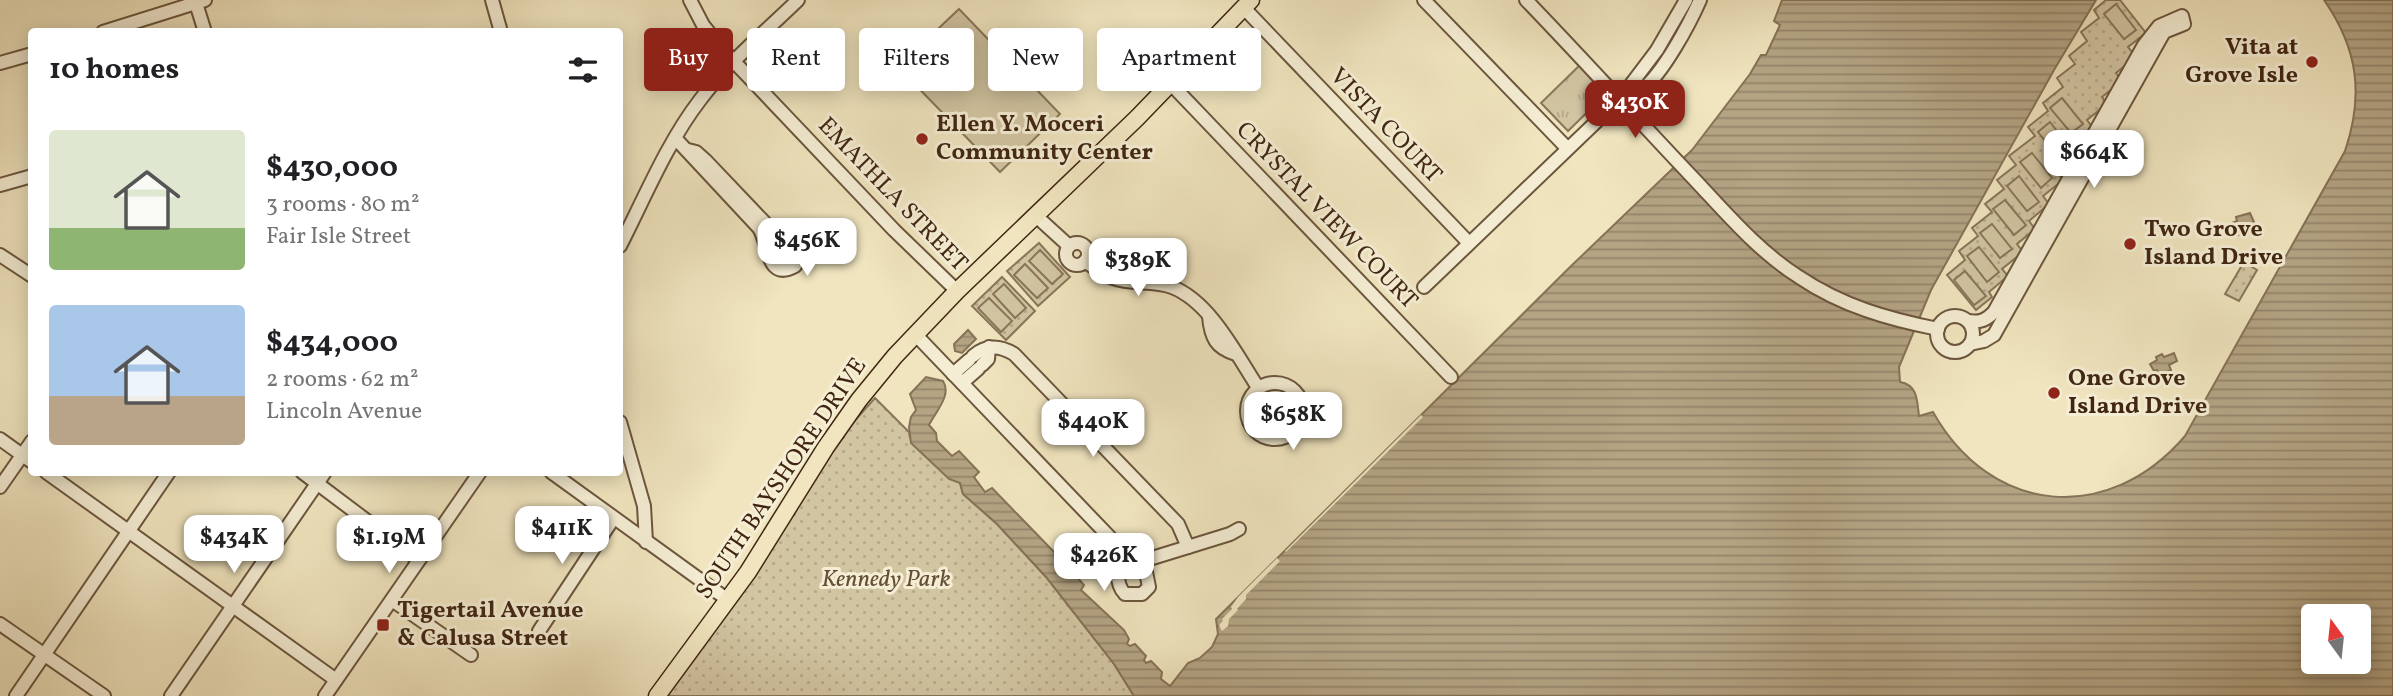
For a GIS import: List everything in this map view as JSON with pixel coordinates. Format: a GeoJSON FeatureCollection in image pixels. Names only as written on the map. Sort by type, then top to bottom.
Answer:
{"type":"FeatureCollection","features":[{"type":"Feature","properties":{"kind":"main road","name":"SOUTH BAYSHORE DRIVE"},"geometry":{"type":"LineString","coordinates":[[1224,28],[1247,4]]}},
{"type":"Feature","properties":{"kind":"main road","name":"SOUTH BAYSHORE DRIVE"},"geometry":{"type":"LineString","coordinates":[[657,696],[728,600],[859,400],[915,334],[957,291],[1162,91]]}},
{"type":"Feature","properties":{"kind":"street"},"geometry":{"type":"LineString","coordinates":[[492,0],[500,28]]}},
{"type":"Feature","properties":{"kind":"street","name":"EMATHLA STREET"},"geometry":{"type":"LineString","coordinates":[[690,0],[703,25],[734,62],[894,230],[957,291]]}},
{"type":"Feature","properties":{"kind":"street"},"geometry":{"type":"LineString","coordinates":[[623,240],[698,103],[734,62],[798,0]]}},
{"type":"Feature","properties":{"kind":"street"},"geometry":{"type":"LineString","coordinates":[[1424,0],[1567,148]]}},
{"type":"Feature","properties":{"kind":"street"},"geometry":{"type":"LineString","coordinates":[[1526,0],[1771,258],[1800,278],[1857,308],[1938,329]]}},
{"type":"Feature","properties":{"kind":"street"},"geometry":{"type":"LineString","coordinates":[[1424,287],[1620,99],[1662,43],[1686,0]]}},
{"type":"Feature","properties":{"kind":"street"},"geometry":{"type":"LineString","coordinates":[[1620,99],[1641,90],[1654,75],[1677,42],[1700,0]]}},
{"type":"Feature","properties":{"kind":"street"},"geometry":{"type":"LineString","coordinates":[[115,28],[199,1],[204,28]]}},
{"type":"Feature","properties":{"kind":"street","name":"VISTA COURT"},"geometry":{"type":"LineString","coordinates":[[1247,4],[1469,243]]}},
{"type":"Feature","properties":{"kind":"street"},"geometry":{"type":"LineString","coordinates":[[2182,16],[2184,24],[2164,32],[1994,335],[1984,341],[1970,344],[1961,351],[1950,352],[1941,345],[1937,335],[1941,323],[1957,316],[1968,321],[1977,322],[1994,312],[2144,45],[2159,26],[2182,16]]}},
{"type":"Feature","properties":{"kind":"street"},"geometry":{"type":"LineString","coordinates":[[0,63],[28,55]]}},
{"type":"Feature","properties":{"kind":"street","name":"CRYSTAL VIEW COURT"},"geometry":{"type":"LineString","coordinates":[[1178,91],[1451,377]]}},
{"type":"Feature","properties":{"kind":"street"},"geometry":{"type":"LineString","coordinates":[[676,139],[762,233],[771,264],[782,270],[795,266],[798,259],[792,240],[767,225],[696,152],[688,150]]}},
{"type":"Feature","properties":{"kind":"street"},"geometry":{"type":"LineString","coordinates":[[0,185],[28,177]]}},
{"type":"Feature","properties":{"kind":"street"},"geometry":{"type":"LineString","coordinates":[[1035,215],[1069,246],[1066,254],[1070,262],[1079,265],[1085,261],[1113,278],[1174,288],[1193,301],[1219,327],[1259,388]]}},
{"type":"Feature","properties":{"kind":"street"},"geometry":{"type":"LineString","coordinates":[[1,259],[28,274]]}},
{"type":"Feature","properties":{"kind":"street"},"geometry":{"type":"LineString","coordinates":[[1968,321],[1973,332],[1970,344]]}},
{"type":"Feature","properties":{"kind":"street"},"geometry":{"type":"LineString","coordinates":[[915,334],[1121,549],[1140,565],[1149,576],[1149,587],[1142,594],[1125,594],[1118,582],[1121,549]]}},
{"type":"Feature","properties":{"kind":"street"},"geometry":{"type":"LineString","coordinates":[[958,378],[975,363],[980,350],[989,347],[1011,352],[1178,524],[1188,547]]}},
{"type":"Feature","properties":{"kind":"street"},"geometry":{"type":"LineString","coordinates":[[1281,384],[1291,388],[1299,396],[1303,413],[1301,423],[1294,432],[1280,439],[1269,439],[1252,427],[1247,408],[1251,397],[1259,388],[1281,384]]}},
{"type":"Feature","properties":{"kind":"street"},"geometry":{"type":"LineString","coordinates":[[623,432],[644,506],[646,542]]}},
{"type":"Feature","properties":{"kind":"street"},"geometry":{"type":"LineString","coordinates":[[0,439],[27,459],[0,487]]}},
{"type":"Feature","properties":{"kind":"street"},"geometry":{"type":"LineString","coordinates":[[52,476],[336,680]]}},
{"type":"Feature","properties":{"kind":"street"},"geometry":{"type":"LineString","coordinates":[[16,696],[166,476]]}},
{"type":"Feature","properties":{"kind":"street"},"geometry":{"type":"LineString","coordinates":[[307,476],[419,560]]}},
{"type":"Feature","properties":{"kind":"street"},"geometry":{"type":"LineString","coordinates":[[171,696],[322,476]]}},
{"type":"Feature","properties":{"kind":"street"},"geometry":{"type":"LineString","coordinates":[[325,696],[477,476]]}},
{"type":"Feature","properties":{"kind":"street"},"geometry":{"type":"LineString","coordinates":[[556,476],[728,600]]}},
{"type":"Feature","properties":{"kind":"street"},"geometry":{"type":"LineString","coordinates":[[539,631],[613,519]]}},
{"type":"Feature","properties":{"kind":"street"},"geometry":{"type":"LineString","coordinates":[[1140,565],[1149,559],[1239,529]]}},
{"type":"Feature","properties":{"kind":"street"},"geometry":{"type":"LineString","coordinates":[[392,600],[471,655]]}},
{"type":"Feature","properties":{"kind":"street"},"geometry":{"type":"LineString","coordinates":[[0,624],[104,696]]}},
{"type":"Feature","properties":{"kind":"green space"},"geometry":{"type":"Polygon","coordinates":[[[2106,0],[2120,0],[2146,33],[2128,47],[2136,57],[2116,73],[2122,81],[2102,97],[2107,104],[2087,120],[2093,128],[2074,144],[2080,152],[2061,167],[2057,162],[2052,165],[2063,180],[2043,196],[2049,204],[2029,221],[2035,229],[2017,244],[2023,252],[2002,269],[2008,276],[1989,292],[1992,297],[1976,310],[1947,275],[1965,260],[1959,251],[1978,236],[1972,228],[1992,212],[1985,204],[2004,189],[1997,180],[2016,165],[2009,156],[2035,136],[2028,127],[2048,111],[2043,103],[2063,87],[2057,78],[2075,64],[2069,56],[2087,41],[2081,32],[2099,18],[2094,10],[2106,0]]]}},
{"type":"Feature","properties":{"kind":"green space"},"geometry":{"type":"Polygon","coordinates":[[[2116,4],[2136,30],[2124,39],[2104,14],[2116,4]]]}},
{"type":"Feature","properties":{"kind":"green space"},"geometry":{"type":"Polygon","coordinates":[[[959,9],[988,39],[988,91],[1038,91],[1060,114],[1000,172],[921,91],[974,91],[974,28],[939,28],[959,9]]]}},
{"type":"Feature","properties":{"kind":"green space"},"geometry":{"type":"Polygon","coordinates":[[[1581,64],[1608,92],[1568,131],[1541,103],[1581,64]]]}},
{"type":"Feature","properties":{"kind":"green space"},"geometry":{"type":"Polygon","coordinates":[[[2062,98],[2083,124],[2071,133],[2050,108],[2062,98]]]}},
{"type":"Feature","properties":{"kind":"green space"},"geometry":{"type":"Polygon","coordinates":[[[2050,122],[2070,148],[2058,157],[2038,132],[2050,122]]]}},
{"type":"Feature","properties":{"kind":"green space"},"geometry":{"type":"Polygon","coordinates":[[[2032,153],[2052,178],[2041,188],[2020,162],[2032,153]]]}},
{"type":"Feature","properties":{"kind":"green space"},"geometry":{"type":"Polygon","coordinates":[[[2019,176],[2039,202],[2027,211],[2007,186],[2019,176]]]}},
{"type":"Feature","properties":{"kind":"green space"},"geometry":{"type":"Polygon","coordinates":[[[2005,200],[2026,225],[2014,235],[1993,209],[2005,200]]]}},
{"type":"Feature","properties":{"kind":"green space"},"geometry":{"type":"Polygon","coordinates":[[[1992,224],[2012,249],[2000,258],[1980,233],[1992,224]]]}},
{"type":"Feature","properties":{"kind":"green space"},"geometry":{"type":"Polygon","coordinates":[[[1039,243],[1070,277],[1038,306],[1007,271],[1039,243]]]}},
{"type":"Feature","properties":{"kind":"green space"},"geometry":{"type":"Polygon","coordinates":[[[1979,247],[1999,272],[1987,282],[1967,256],[1979,247]]]}},
{"type":"Feature","properties":{"kind":"green space"},"geometry":{"type":"Polygon","coordinates":[[[1040,250],[1063,274],[1052,284],[1029,261],[1040,250]]]}},
{"type":"Feature","properties":{"kind":"green space"},"geometry":{"type":"Polygon","coordinates":[[[2244,262],[2257,270],[2239,301],[2225,294],[2244,262]]]}},
{"type":"Feature","properties":{"kind":"green space"},"geometry":{"type":"Polygon","coordinates":[[[1025,264],[1048,288],[1037,298],[1014,275],[1025,264]]]}},
{"type":"Feature","properties":{"kind":"green space"},"geometry":{"type":"Polygon","coordinates":[[[1965,271],[1986,296],[1974,305],[1954,280],[1965,271]]]}},
{"type":"Feature","properties":{"kind":"green space"},"geometry":{"type":"Polygon","coordinates":[[[1002,277],[1035,311],[1006,340],[972,306],[1002,277]]]}},
{"type":"Feature","properties":{"kind":"green space"},"geometry":{"type":"Polygon","coordinates":[[[1004,284],[1026,308],[1015,318],[993,294],[1004,284]]]}},
{"type":"Feature","properties":{"kind":"green space"},"geometry":{"type":"Polygon","coordinates":[[[989,298],[1012,321],[1001,332],[978,308],[989,298]]]}},
{"type":"Feature","properties":{"kind":"green space","name":"Kennedy Park"},"geometry":{"type":"Polygon","coordinates":[[[875,398],[909,432],[910,438],[960,483],[963,494],[997,524],[1046,577],[1114,664],[1134,696],[661,696],[843,434],[875,398]]]}},
{"type":"Feature","properties":{"kind":"shaded area"},"geometry":{"type":"Polygon","coordinates":[[[1782,0],[2096,0],[1931,290],[1899,367],[1900,382],[1910,386],[1916,394],[1919,416],[1933,412],[1957,446],[1986,472],[2018,489],[2052,496],[2087,495],[2121,485],[2154,465],[2185,436],[2345,151],[2355,111],[2354,73],[2344,36],[2324,0],[2393,0],[2393,696],[1134,696],[1114,664],[1046,577],[997,524],[963,494],[960,483],[949,479],[911,443],[909,427],[916,410],[910,394],[926,377],[943,381],[946,392],[929,425],[936,433],[937,441],[952,456],[959,451],[979,472],[974,477],[985,492],[992,488],[1055,553],[1066,569],[1068,567],[1084,585],[1081,590],[1124,630],[1129,639],[1127,644],[1135,644],[1146,656],[1146,663],[1151,661],[1162,672],[1161,679],[1170,686],[1188,663],[1200,658],[1212,647],[1218,634],[1216,619],[1569,268],[1692,150],[1750,74],[1761,55],[1766,55],[1780,25],[1774,21],[1782,0]]]}},
{"type":"Feature","properties":{"kind":"shaded area"},"geometry":{"type":"Polygon","coordinates":[[[2250,213],[2254,222],[2247,225],[2249,230],[2236,236],[2229,224],[2237,221],[2236,217],[2250,213]]]}},
{"type":"Feature","properties":{"kind":"shaded area"},"geometry":{"type":"Polygon","coordinates":[[[968,330],[976,339],[962,353],[955,351],[954,344],[968,330]]]}},
{"type":"Feature","properties":{"kind":"shaded area"},"geometry":{"type":"Polygon","coordinates":[[[2174,353],[2177,361],[2169,365],[2171,370],[2159,375],[2157,370],[2154,371],[2150,364],[2157,360],[2156,357],[2174,353]]]}},
{"type":"Feature","properties":{"kind":"shaded area"},"geometry":{"type":"Polygon","coordinates":[[[1263,410],[1275,416],[1281,415],[1282,422],[1278,425],[1268,423],[1261,418],[1263,410]]]}},
{"type":"Feature","properties":{"kind":"pier"},"geometry":{"type":"Polygon","coordinates":[[[1421,415],[1423,417],[1286,552],[1285,551],[1421,415]]]}},
{"type":"Feature","properties":{"kind":"pier"},"geometry":{"type":"Polygon","coordinates":[[[1277,558],[1280,561],[1246,595],[1246,599],[1229,619],[1228,626],[1222,631],[1219,625],[1238,597],[1277,558]]]}},
{"type":"Feature","properties":{"kind":"place","name":"Vita at Grove Isle"},"geometry":{"type":"Point","coordinates":[2312,62]}},
{"type":"Feature","properties":{"kind":"place","name":"Ellen Y. Moceri Community Center"},"geometry":{"type":"Point","coordinates":[922,139]}},
{"type":"Feature","properties":{"kind":"place","name":"Two Grove Island Drive"},"geometry":{"type":"Point","coordinates":[2130,244]}},
{"type":"Feature","properties":{"kind":"place","name":"One Grove Island Drive"},"geometry":{"type":"Point","coordinates":[2054,393]}},
{"type":"Feature","properties":{"kind":"place","name":"Tigertail Avenue & Calusa Street"},"geometry":{"type":"Point","coordinates":[383,625]}}]}
